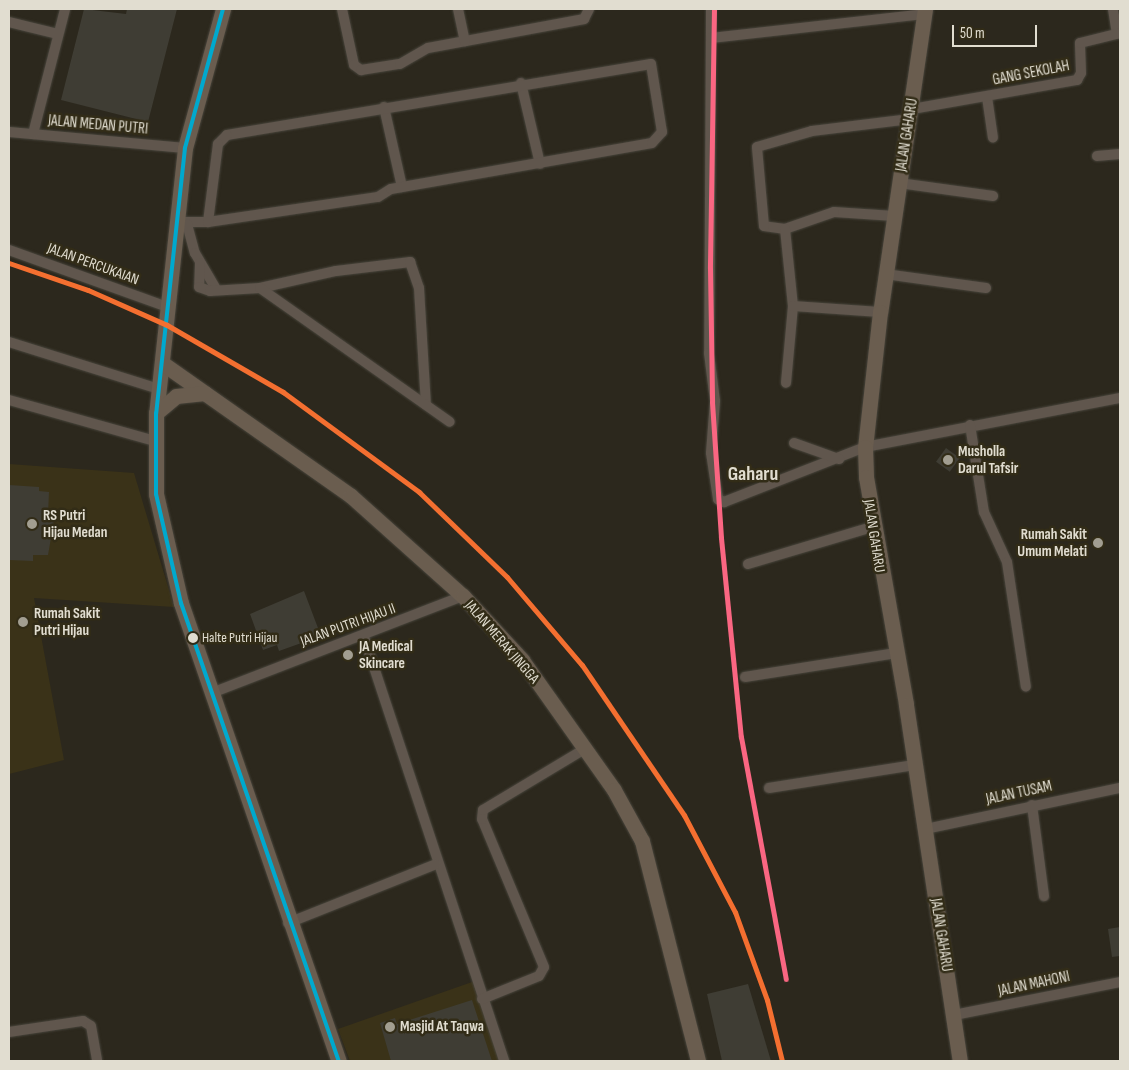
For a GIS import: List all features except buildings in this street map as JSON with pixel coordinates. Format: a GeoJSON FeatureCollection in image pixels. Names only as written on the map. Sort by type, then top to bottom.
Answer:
{"type":"FeatureCollection","features":[{"type":"Feature","properties":{"kind":"main road"},"geometry":{"type":"LineString","coordinates":[[223,9],[185,148],[182,223],[167,308],[156,413],[156,494],[176,588],[214,692],[288,923],[339,1061]]}},
{"type":"Feature","properties":{"kind":"main road","name":"JALAN GAHARU"},"geometry":{"type":"LineString","coordinates":[[925,11],[911,114],[885,274],[865,447],[872,527],[896,653],[925,828],[960,1061]]}},
{"type":"Feature","properties":{"kind":"main road","name":"JALAN MERAK JINGGA"},"geometry":{"type":"LineString","coordinates":[[162,363],[351,496],[463,596],[522,660],[614,790],[651,867],[696,1061]]}},
{"type":"Feature","properties":{"kind":"main road"},"geometry":{"type":"LineString","coordinates":[[156,413],[176,396],[205,393]]}},
{"type":"Feature","properties":{"kind":"street"},"geometry":{"type":"LineString","coordinates":[[33,134],[65,9]]}},
{"type":"Feature","properties":{"kind":"street"},"geometry":{"type":"LineString","coordinates":[[342,9],[354,65],[361,70],[400,64],[428,48],[584,19],[589,9]]}},
{"type":"Feature","properties":{"kind":"street"},"geometry":{"type":"LineString","coordinates":[[458,9],[465,41]]}},
{"type":"Feature","properties":{"kind":"street"},"geometry":{"type":"LineString","coordinates":[[711,9],[709,353],[714,401],[711,453],[718,499],[724,502],[865,447],[970,425],[1120,398]]}},
{"type":"Feature","properties":{"kind":"street"},"geometry":{"type":"LineString","coordinates":[[1113,9],[1118,34]]}},
{"type":"Feature","properties":{"kind":"street"},"geometry":{"type":"LineString","coordinates":[[711,38],[925,11]]}},
{"type":"Feature","properties":{"kind":"street"},"geometry":{"type":"LineString","coordinates":[[9,22],[58,34]]}},
{"type":"Feature","properties":{"kind":"street","name":"GANG SEKOLAH"},"geometry":{"type":"LineString","coordinates":[[785,229],[769,228],[762,222],[758,146],[812,131],[911,114],[986,97],[1077,80],[1081,73],[1080,43],[1118,34]]}},
{"type":"Feature","properties":{"kind":"street"},"geometry":{"type":"LineString","coordinates":[[208,222],[221,137],[521,83],[651,64],[662,132],[659,139],[540,164],[402,187],[378,197],[208,222],[182,223],[200,263],[199,287],[204,291],[260,288],[336,271],[410,262],[419,288],[426,405]]}},
{"type":"Feature","properties":{"kind":"street"},"geometry":{"type":"LineString","coordinates":[[521,83],[540,164]]}},
{"type":"Feature","properties":{"kind":"street"},"geometry":{"type":"LineString","coordinates":[[986,97],[993,138]]}},
{"type":"Feature","properties":{"kind":"street"},"geometry":{"type":"LineString","coordinates":[[384,107],[402,187]]}},
{"type":"Feature","properties":{"kind":"street","name":"JALAN MEDAN PUTRI"},"geometry":{"type":"LineString","coordinates":[[9,132],[185,148]]}},
{"type":"Feature","properties":{"kind":"street"},"geometry":{"type":"LineString","coordinates":[[1097,156],[1120,154]]}},
{"type":"Feature","properties":{"kind":"street"},"geometry":{"type":"LineString","coordinates":[[899,183],[993,196]]}},
{"type":"Feature","properties":{"kind":"street"},"geometry":{"type":"LineString","coordinates":[[786,383],[793,306],[785,229],[834,212],[894,216]]}},
{"type":"Feature","properties":{"kind":"street","name":"JALAN PERCUKAIAN"},"geometry":{"type":"LineString","coordinates":[[9,250],[167,308]]}},
{"type":"Feature","properties":{"kind":"street"},"geometry":{"type":"LineString","coordinates":[[885,274],[986,288]]}},
{"type":"Feature","properties":{"kind":"street"},"geometry":{"type":"LineString","coordinates":[[260,288],[450,422]]}},
{"type":"Feature","properties":{"kind":"street"},"geometry":{"type":"LineString","coordinates":[[793,306],[880,312]]}},
{"type":"Feature","properties":{"kind":"street"},"geometry":{"type":"LineString","coordinates":[[9,342],[159,389]]}},
{"type":"Feature","properties":{"kind":"street"},"geometry":{"type":"LineString","coordinates":[[9,400],[155,441]]}},
{"type":"Feature","properties":{"kind":"street"},"geometry":{"type":"LineString","coordinates":[[970,425],[984,512],[1007,562],[1026,687]]}},
{"type":"Feature","properties":{"kind":"street"},"geometry":{"type":"LineString","coordinates":[[794,443],[840,458]]}},
{"type":"Feature","properties":{"kind":"street"},"geometry":{"type":"LineString","coordinates":[[748,564],[872,527]]}},
{"type":"Feature","properties":{"kind":"street","name":"JALAN PUTRI HIJAU II"},"geometry":{"type":"LineString","coordinates":[[214,692],[364,637],[463,596]]}},
{"type":"Feature","properties":{"kind":"street"},"geometry":{"type":"LineString","coordinates":[[364,637],[436,864],[504,1061]]}},
{"type":"Feature","properties":{"kind":"street"},"geometry":{"type":"LineString","coordinates":[[745,677],[896,653]]}},
{"type":"Feature","properties":{"kind":"street"},"geometry":{"type":"LineString","coordinates":[[482,999],[539,976],[544,967],[482,819],[483,810],[586,748]]}},
{"type":"Feature","properties":{"kind":"street"},"geometry":{"type":"LineString","coordinates":[[769,788],[914,765]]}},
{"type":"Feature","properties":{"kind":"street","name":"JALAN TUSAM"},"geometry":{"type":"LineString","coordinates":[[925,828],[1120,788]]}},
{"type":"Feature","properties":{"kind":"street"},"geometry":{"type":"LineString","coordinates":[[1032,805],[1044,896]]}},
{"type":"Feature","properties":{"kind":"street"},"geometry":{"type":"LineString","coordinates":[[288,923],[436,864]]}},
{"type":"Feature","properties":{"kind":"street","name":"JALAN MAHONI"},"geometry":{"type":"LineString","coordinates":[[954,1015],[1120,982]]}},
{"type":"Feature","properties":{"kind":"street"},"geometry":{"type":"LineString","coordinates":[[9,1032],[83,1020],[91,1026],[95,1061]]}},
{"type":"Feature","properties":{"kind":"shaded area","name":"Rumah Sakit Putri Hijau"},"geometry":{"type":"Polygon","coordinates":[[[9,464],[134,473],[174,607],[34,598],[64,760],[9,774],[9,464]]]}},
{"type":"Feature","properties":{"kind":"shaded area"},"geometry":{"type":"Polygon","coordinates":[[[475,981],[502,1061],[350,1061],[338,1029],[475,981]]]}},
{"type":"Feature","properties":{"kind":"transit line"},"geometry":{"type":"LineString","coordinates":[[223,9],[185,148],[156,413],[156,494],[181,603],[339,1061]]}},
{"type":"Feature","properties":{"kind":"transit line"},"geometry":{"type":"LineString","coordinates":[[714,9],[710,268],[712,402],[721,538],[741,737],[786,979]]}},
{"type":"Feature","properties":{"kind":"transit line"},"geometry":{"type":"LineString","coordinates":[[9,263],[88,290],[167,325],[283,392],[419,492],[507,577],[582,665],[684,815],[735,912],[767,1000],[782,1061]]}},
{"type":"Feature","properties":{"kind":"place","name":"Musholla Darul Tafsir"},"geometry":{"type":"Point","coordinates":[948,460]}},
{"type":"Feature","properties":{"kind":"place","name":"RS Putri Hijau Medan"},"geometry":{"type":"Point","coordinates":[32,524]}},
{"type":"Feature","properties":{"kind":"place","name":"Rumah Sakit Umum Melati"},"geometry":{"type":"Point","coordinates":[1098,543]}},
{"type":"Feature","properties":{"kind":"place","name":"Rumah Sakit Putri Hijau"},"geometry":{"type":"Point","coordinates":[23,622]}},
{"type":"Feature","properties":{"kind":"place","name":"Halte Putri Hijau"},"geometry":{"type":"Point","coordinates":[193,638]}},
{"type":"Feature","properties":{"kind":"place","name":"JA Medical Skincare"},"geometry":{"type":"Point","coordinates":[348,655]}},
{"type":"Feature","properties":{"kind":"place","name":"Masjid At Taqwa"},"geometry":{"type":"Point","coordinates":[390,1027]}},
{"type":"Feature","properties":{"kind":"district","name":"Gaharu"},"geometry":{"type":"Point","coordinates":[753,474]}}]}
